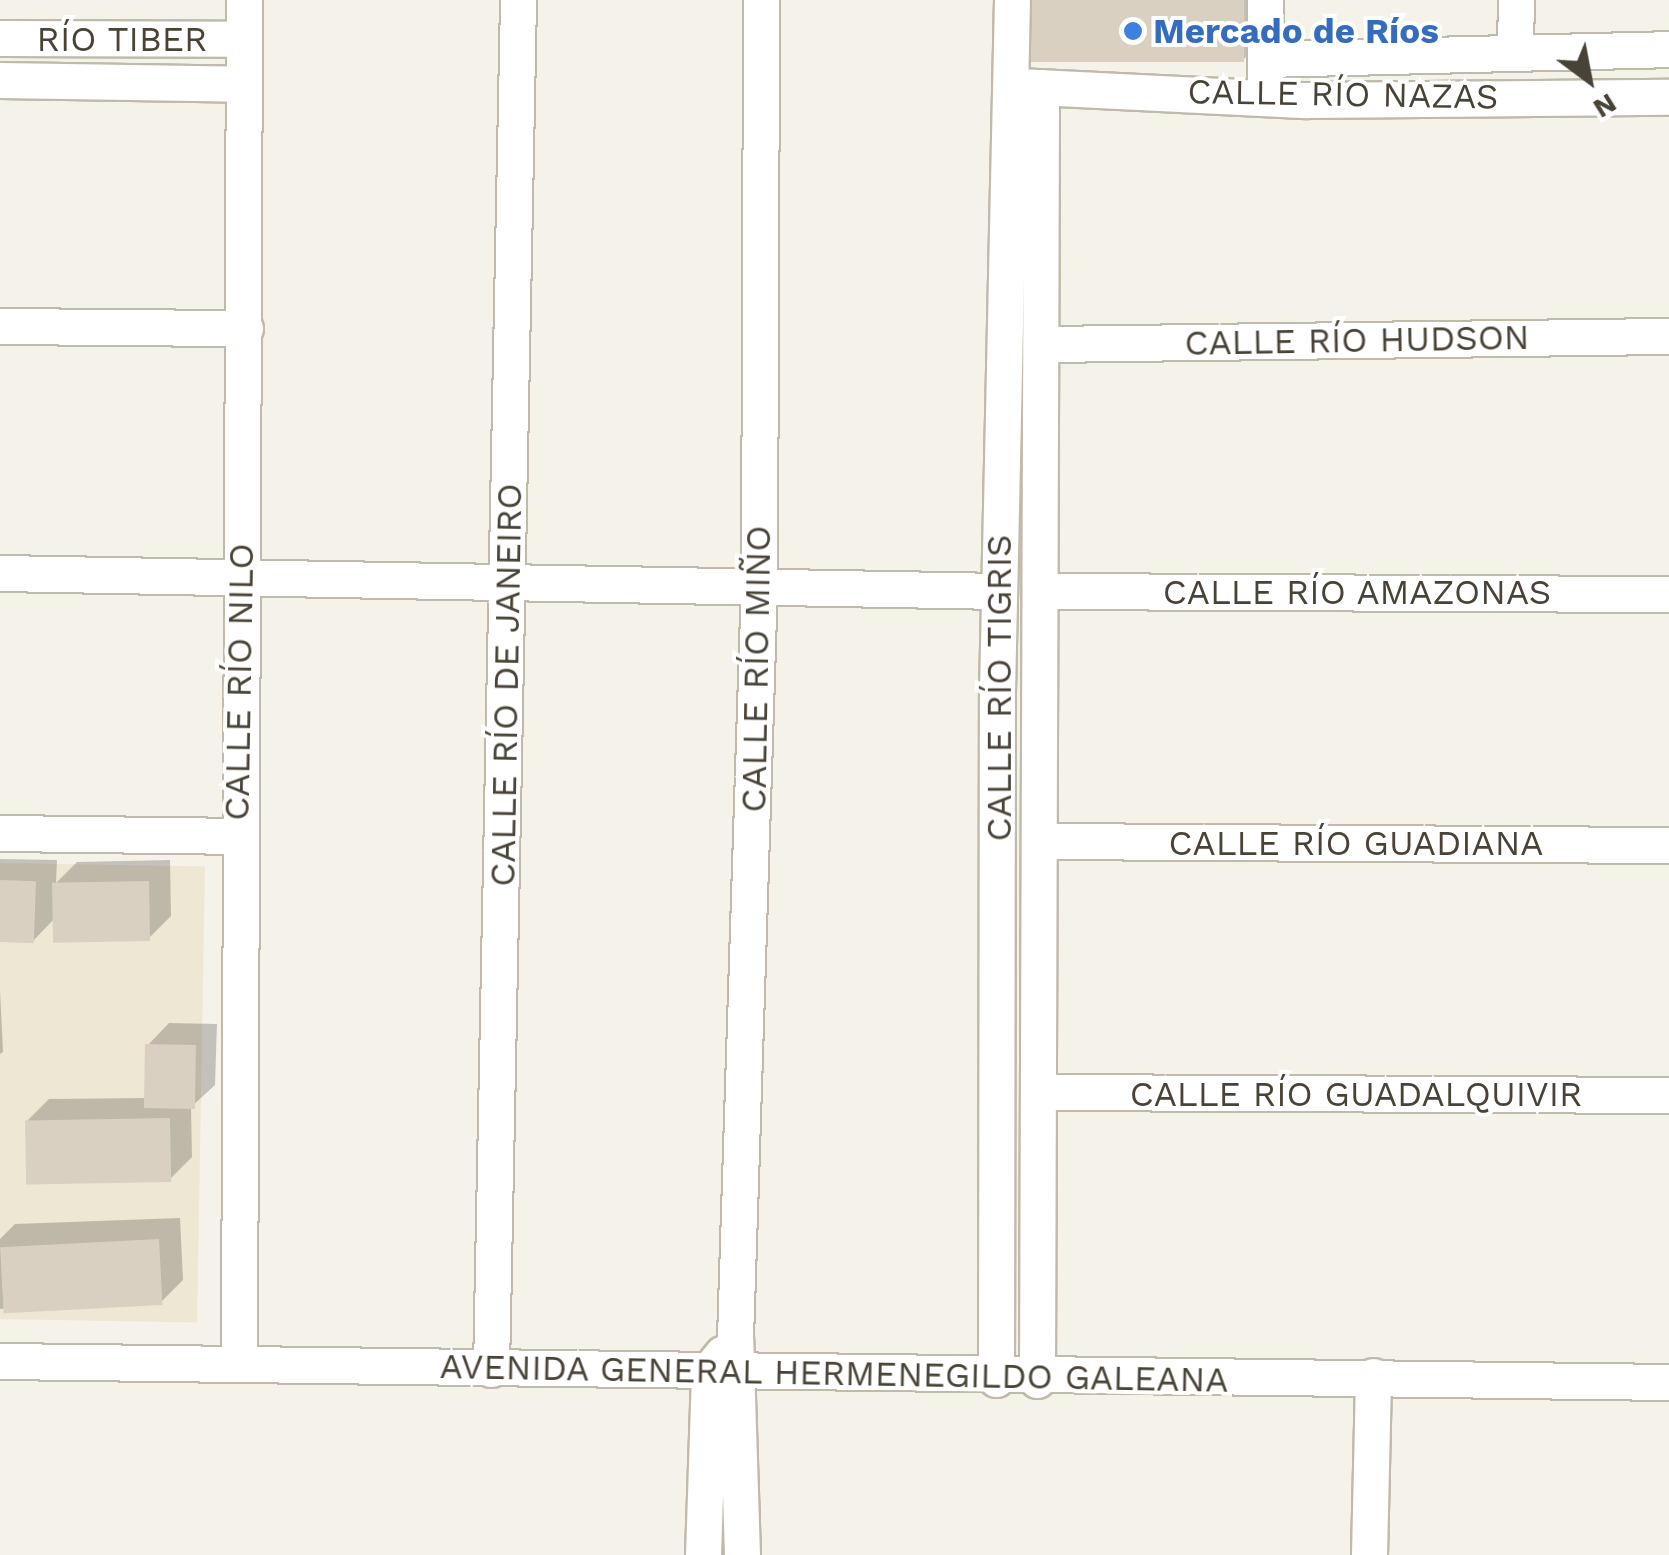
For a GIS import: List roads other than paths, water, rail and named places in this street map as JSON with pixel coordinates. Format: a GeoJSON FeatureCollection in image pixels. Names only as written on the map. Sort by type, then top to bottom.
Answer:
{"type":"FeatureCollection","features":[{"type":"Feature","properties":{"kind":"street","name":"CALLE RÍO NILO"},"geometry":{"type":"LineString","coordinates":[[239,1364],[237,836],[245,328],[244,0]]}},
{"type":"Feature","properties":{"kind":"street","name":"CALLE RÍO DE JANEIRO"},"geometry":{"type":"LineString","coordinates":[[491,1369],[518,0]]}},
{"type":"Feature","properties":{"kind":"street","name":"CALLE RÍO MIÑO"},"geometry":{"type":"LineString","coordinates":[[728,1360],[759,584],[761,0]]}},
{"type":"Feature","properties":{"kind":"street","name":"CALLE RÍO TIGRIS"},"geometry":{"type":"LineString","coordinates":[[1012,0],[1029,87],[1046,344],[1043,1092],[1037,1380]]}},
{"type":"Feature","properties":{"kind":"street"},"geometry":{"type":"LineString","coordinates":[[1264,0],[1265,76]]}},
{"type":"Feature","properties":{"kind":"street"},"geometry":{"type":"LineString","coordinates":[[1515,46],[1516,0]]}},
{"type":"Feature","properties":{"kind":"street","name":"RÍO TIBER"},"geometry":{"type":"LineString","coordinates":[[0,38],[244,40]]}},
{"type":"Feature","properties":{"kind":"street","name":"CALLE RÍO NAZAS"},"geometry":{"type":"LineString","coordinates":[[1029,87],[1265,76],[1515,46],[1669,49]]}},
{"type":"Feature","properties":{"kind":"street"},"geometry":{"type":"LineString","coordinates":[[1633,48],[1633,97]]}},
{"type":"Feature","properties":{"kind":"street","name":"CALLE RÍO NAZAS"},"geometry":{"type":"LineString","coordinates":[[1265,76],[1669,96]]}},
{"type":"Feature","properties":{"kind":"street","name":"RÍO TIBER"},"geometry":{"type":"LineString","coordinates":[[0,80],[243,84]]}},
{"type":"Feature","properties":{"kind":"street","name":"CALLE RÍO TIGRIS"},"geometry":{"type":"LineString","coordinates":[[996,1379],[997,692],[1005,116],[1029,87]]}},
{"type":"Feature","properties":{"kind":"street"},"geometry":{"type":"LineString","coordinates":[[0,326],[245,328]]}},
{"type":"Feature","properties":{"kind":"street","name":"CALLE RÍO HUDSON"},"geometry":{"type":"LineString","coordinates":[[1046,344],[1669,336]]}},
{"type":"Feature","properties":{"kind":"street"},"geometry":{"type":"LineString","coordinates":[[0,573],[240,574],[509,584],[759,584],[999,592]]}},
{"type":"Feature","properties":{"kind":"street","name":"CALLE RÍO AMAZONAS"},"geometry":{"type":"LineString","coordinates":[[1045,591],[1669,594]]}},
{"type":"Feature","properties":{"kind":"street"},"geometry":{"type":"LineString","coordinates":[[997,692],[1044,691]]}},
{"type":"Feature","properties":{"kind":"street"},"geometry":{"type":"LineString","coordinates":[[0,833],[237,836]]}},
{"type":"Feature","properties":{"kind":"street","name":"CALLE RÍO GUADIANA"},"geometry":{"type":"LineString","coordinates":[[1044,841],[1669,845]]}},
{"type":"Feature","properties":{"kind":"street","name":"CALLE RÍO GUADALQUIVIR"},"geometry":{"type":"LineString","coordinates":[[1043,1092],[1669,1096]]}},
{"type":"Feature","properties":{"kind":"street","name":"AVENIDA GENERAL HERMENEGILDO GALEANA"},"geometry":{"type":"LineString","coordinates":[[0,1360],[491,1369],[728,1360],[1037,1380],[1374,1376],[1669,1382]]}},
{"type":"Feature","properties":{"kind":"street"},"geometry":{"type":"LineString","coordinates":[[703,1555],[728,1360]]}},
{"type":"Feature","properties":{"kind":"street"},"geometry":{"type":"LineString","coordinates":[[728,1360],[742,1555]]}},
{"type":"Feature","properties":{"kind":"street"},"geometry":{"type":"LineString","coordinates":[[1369,1555],[1374,1376]]}},
{"type":"Feature","properties":{"kind":"place","name":"Mercado de Ríos"},"geometry":{"type":"Point","coordinates":[1133,31]}}]}
